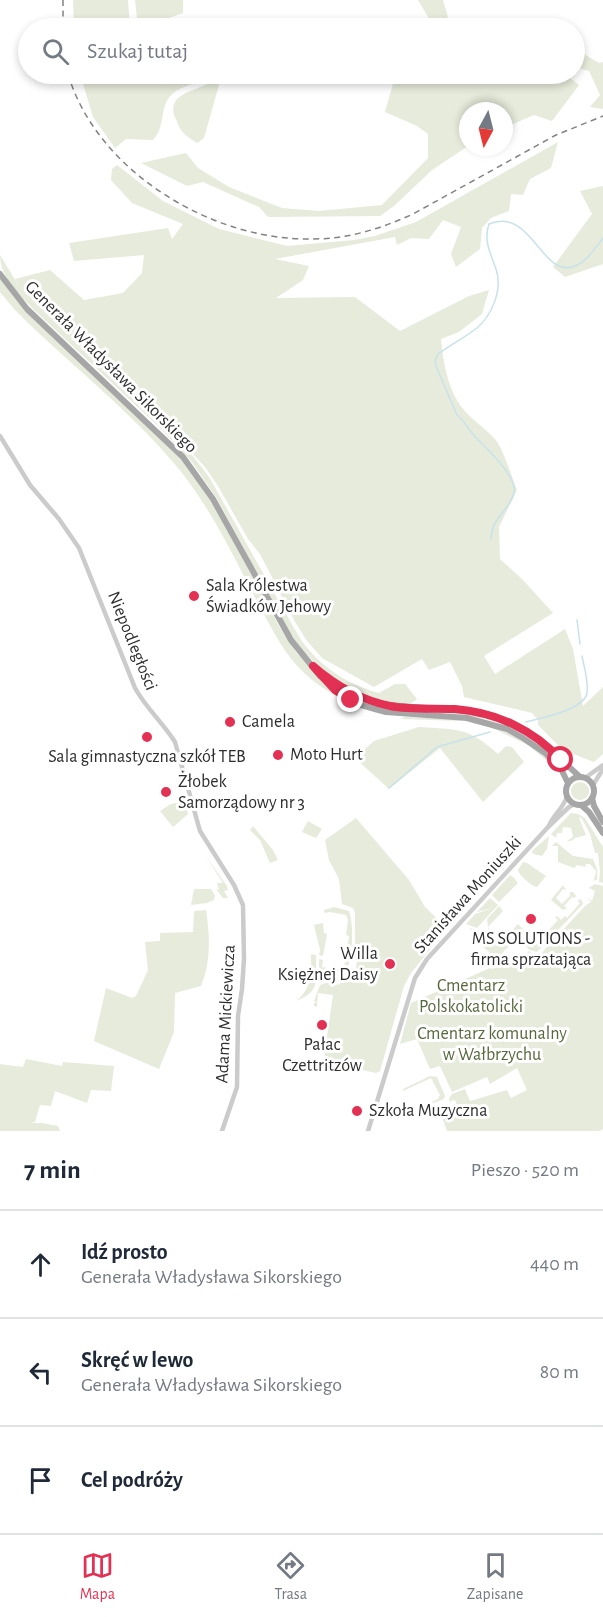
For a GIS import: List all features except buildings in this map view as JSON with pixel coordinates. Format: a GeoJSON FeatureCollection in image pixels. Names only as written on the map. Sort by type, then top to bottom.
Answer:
{"type":"FeatureCollection","features":[{"type":"Feature","properties":{"kind":"main road","name":"Generała Władysława Sikorskiego"},"geometry":{"type":"LineString","coordinates":[[0,274],[27,309],[183,457],[213,499],[291,640],[320,676],[344,697],[371,708],[399,714],[467,718],[507,729],[545,753],[561,769],[568,783]]}},
{"type":"Feature","properties":{"kind":"main road","name":"Generała Władysława Sikorskiego"},"geometry":{"type":"LineString","coordinates":[[313,666],[343,689],[375,702],[403,708],[468,711],[501,719],[539,740],[583,778]]}},
{"type":"Feature","properties":{"kind":"main road"},"geometry":{"type":"LineString","coordinates":[[578,805],[588,802],[594,793],[592,785],[583,778],[575,778],[568,783],[567,796],[578,805],[590,812],[603,833]]}},
{"type":"Feature","properties":{"kind":"main road"},"geometry":{"type":"LineString","coordinates":[[592,798],[603,822]]}},
{"type":"Feature","properties":{"kind":"street","name":"Niepodległości"},"geometry":{"type":"LineString","coordinates":[[0,435],[30,485],[59,519],[79,549],[135,688],[143,704],[175,742],[200,831],[239,896]]}},
{"type":"Feature","properties":{"kind":"street"},"geometry":{"type":"LineString","coordinates":[[583,778],[603,767]]}},
{"type":"Feature","properties":{"kind":"street"},"geometry":{"type":"LineString","coordinates":[[592,785],[603,767]]}},
{"type":"Feature","properties":{"kind":"street","name":"Stanisława Moniuszki"},"geometry":{"type":"LineString","coordinates":[[549,826],[552,818],[566,802],[567,796]]}},
{"type":"Feature","properties":{"kind":"street","name":"Stanisława Moniuszki"},"geometry":{"type":"LineString","coordinates":[[368,1131],[409,997],[420,969],[549,826],[569,807],[578,805]]}},
{"type":"Feature","properties":{"kind":"street","name":"Adama Mickiewicza"},"geometry":{"type":"LineString","coordinates":[[222,1131],[237,1087],[238,1016],[244,959],[243,913],[239,896]]}},
{"type":"Feature","properties":{"kind":"green space"},"geometry":{"type":"Polygon","coordinates":[[[73,0],[128,0],[129,18],[74,18],[73,0]]]}},
{"type":"Feature","properties":{"kind":"green space"},"geometry":{"type":"Polygon","coordinates":[[[135,0],[183,0],[183,13],[169,18],[137,18],[135,0]]]}},
{"type":"Feature","properties":{"kind":"green space"},"geometry":{"type":"Polygon","coordinates":[[[418,0],[443,0],[448,17],[428,17],[418,0]]]}},
{"type":"Feature","properties":{"kind":"green space"},"geometry":{"type":"Polygon","coordinates":[[[585,55],[599,63],[603,62],[603,109],[590,107],[600,95],[589,71],[585,70],[585,55]]]}},
{"type":"Feature","properties":{"kind":"green space"},"geometry":{"type":"Polygon","coordinates":[[[83,84],[193,84],[176,91],[170,97],[166,103],[161,126],[153,140],[126,139],[115,148],[93,117],[83,84]]]}},
{"type":"Feature","properties":{"kind":"green space"},"geometry":{"type":"Polygon","coordinates":[[[219,84],[204,138],[197,143],[182,131],[173,109],[175,102],[181,96],[206,85],[219,84]]]}},
{"type":"Feature","properties":{"kind":"green space"},"geometry":{"type":"Polygon","coordinates":[[[393,84],[579,85],[552,121],[534,115],[513,124],[513,102],[459,102],[459,152],[432,170],[380,216],[268,217],[259,207],[203,182],[187,186],[141,163],[186,153],[198,168],[229,187],[282,208],[319,211],[382,205],[428,158],[428,134],[417,126],[385,112],[393,84]]]}},
{"type":"Feature","properties":{"kind":"green space"},"geometry":{"type":"Polygon","coordinates":[[[558,142],[551,168],[530,179],[523,195],[511,194],[509,211],[491,218],[482,228],[480,249],[456,267],[451,254],[461,227],[443,220],[429,239],[411,238],[397,245],[395,237],[275,259],[309,266],[303,280],[276,298],[355,297],[400,331],[469,296],[489,290],[482,314],[459,332],[441,339],[444,363],[448,380],[458,402],[498,443],[517,490],[499,527],[500,559],[553,613],[484,656],[495,674],[565,629],[573,649],[583,706],[603,687],[603,754],[594,762],[563,750],[538,725],[538,720],[532,713],[464,697],[462,686],[450,662],[429,670],[422,659],[374,687],[322,658],[307,641],[295,622],[260,554],[248,539],[205,467],[127,388],[135,399],[193,456],[209,477],[298,635],[313,655],[333,672],[355,684],[379,693],[395,684],[405,684],[417,699],[414,702],[403,704],[371,697],[356,692],[330,676],[308,656],[289,631],[216,497],[191,461],[159,427],[22,298],[3,271],[0,255],[20,288],[15,279],[50,270],[84,300],[123,293],[142,273],[144,255],[74,261],[69,243],[168,228],[172,239],[183,224],[132,203],[111,180],[112,169],[117,165],[163,201],[219,229],[287,246],[354,240],[375,236],[416,222],[558,142]]]}},
{"type":"Feature","properties":{"kind":"green space"},"geometry":{"type":"Polygon","coordinates":[[[603,186],[603,264],[565,277],[553,267],[592,214],[580,191],[603,186]]]}},
{"type":"Feature","properties":{"kind":"green space"},"geometry":{"type":"Polygon","coordinates":[[[0,278],[22,306],[189,468],[215,507],[279,626],[296,652],[333,691],[383,715],[361,708],[331,693],[297,666],[279,641],[220,530],[185,477],[135,421],[15,310],[0,292],[0,278]]]}},
{"type":"Feature","properties":{"kind":"green space"},"geometry":{"type":"Polygon","coordinates":[[[388,708],[473,714],[503,723],[531,738],[566,768],[564,770],[548,753],[521,733],[503,725],[466,715],[387,710],[388,708]]]}},
{"type":"Feature","properties":{"kind":"green space"},"geometry":{"type":"Polygon","coordinates":[[[405,717],[429,718],[460,721],[400,719],[405,717]]]}},
{"type":"Feature","properties":{"kind":"green space"},"geometry":{"type":"Polygon","coordinates":[[[419,727],[461,731],[478,738],[498,754],[506,746],[512,747],[524,762],[483,802],[440,748],[389,789],[355,758],[374,741],[419,727]]]}},
{"type":"Feature","properties":{"kind":"green space"},"geometry":{"type":"Polygon","coordinates":[[[490,727],[508,733],[526,743],[561,773],[528,745],[490,727]]]}},
{"type":"Feature","properties":{"kind":"green space"},"geometry":{"type":"Polygon","coordinates":[[[576,782],[584,782],[589,787],[587,798],[576,800],[571,795],[571,787],[576,782]]]}},
{"type":"Feature","properties":{"kind":"green space"},"geometry":{"type":"Polygon","coordinates":[[[185,801],[188,814],[173,827],[160,811],[171,804],[185,801]]]}},
{"type":"Feature","properties":{"kind":"green space"},"geometry":{"type":"Polygon","coordinates":[[[571,813],[585,818],[603,847],[603,883],[599,882],[598,853],[595,853],[590,834],[581,817],[579,818],[586,835],[567,841],[573,837],[571,828],[563,827],[562,833],[557,833],[556,838],[551,834],[571,813]]]}},
{"type":"Feature","properties":{"kind":"green space"},"geometry":{"type":"Polygon","coordinates":[[[356,818],[409,880],[425,907],[447,928],[411,973],[404,986],[380,1071],[376,1073],[335,1064],[336,1061],[324,1058],[333,995],[318,993],[317,1007],[314,1006],[320,985],[329,982],[338,985],[352,972],[353,968],[356,968],[358,952],[355,951],[355,912],[353,908],[342,904],[339,879],[329,860],[325,840],[356,818]]]}},
{"type":"Feature","properties":{"kind":"green space"},"geometry":{"type":"Polygon","coordinates":[[[308,821],[322,829],[316,838],[302,832],[308,821]]]}},
{"type":"Feature","properties":{"kind":"green space"},"geometry":{"type":"Polygon","coordinates":[[[253,826],[273,850],[278,860],[270,863],[260,840],[250,830],[253,826]]]}},
{"type":"Feature","properties":{"kind":"green space"},"geometry":{"type":"Polygon","coordinates":[[[549,836],[547,849],[542,856],[533,854],[532,851],[549,836]]]}},
{"type":"Feature","properties":{"kind":"green space"},"geometry":{"type":"Polygon","coordinates":[[[556,842],[573,856],[593,859],[597,869],[597,880],[591,881],[594,880],[596,871],[590,864],[586,864],[585,867],[577,865],[574,868],[558,862],[558,846],[552,846],[556,842]]]}},
{"type":"Feature","properties":{"kind":"green space"},"geometry":{"type":"Polygon","coordinates":[[[205,855],[227,886],[228,890],[224,891],[228,898],[223,898],[216,889],[219,890],[217,883],[223,883],[205,855]]]}},
{"type":"Feature","properties":{"kind":"green space"},"geometry":{"type":"Polygon","coordinates":[[[523,862],[546,876],[537,887],[519,872],[523,862]]]}},
{"type":"Feature","properties":{"kind":"green space"},"geometry":{"type":"Polygon","coordinates":[[[510,875],[518,883],[499,902],[492,895],[510,875]]]}},
{"type":"Feature","properties":{"kind":"green space"},"geometry":{"type":"Polygon","coordinates":[[[595,884],[603,886],[603,1129],[600,1131],[447,1131],[443,1120],[445,1113],[458,1108],[455,1100],[451,1101],[451,1104],[449,1099],[452,1094],[465,1089],[470,1101],[507,1090],[511,1098],[527,1090],[517,1068],[490,1084],[487,1077],[452,1092],[440,1066],[430,1069],[417,1039],[400,1044],[411,1003],[490,968],[493,969],[500,961],[482,946],[486,942],[469,928],[487,933],[509,946],[502,953],[510,960],[513,957],[519,962],[529,951],[531,952],[528,956],[532,960],[537,958],[591,902],[587,897],[592,901],[595,891],[587,889],[595,884]]]}},
{"type":"Feature","properties":{"kind":"green space"},"geometry":{"type":"Polygon","coordinates":[[[563,885],[566,890],[563,889],[556,898],[562,904],[570,896],[570,892],[576,896],[572,897],[564,906],[567,908],[563,910],[551,900],[563,885]]]}},
{"type":"Feature","properties":{"kind":"green space"},"geometry":{"type":"Polygon","coordinates":[[[194,889],[211,889],[215,896],[214,900],[191,905],[194,889]]]}},
{"type":"Feature","properties":{"kind":"green space"},"geometry":{"type":"Polygon","coordinates":[[[490,898],[498,905],[477,928],[466,924],[475,914],[493,908],[477,912],[490,898]]]}},
{"type":"Feature","properties":{"kind":"green space"},"geometry":{"type":"Polygon","coordinates":[[[581,899],[583,904],[537,952],[530,950],[516,938],[510,945],[507,943],[517,933],[529,937],[525,942],[532,948],[558,920],[555,917],[561,920],[565,916],[567,918],[580,903],[577,901],[581,899]]]}},
{"type":"Feature","properties":{"kind":"green space"},"geometry":{"type":"Polygon","coordinates":[[[499,906],[503,911],[488,927],[487,919],[499,906]]]}},
{"type":"Feature","properties":{"kind":"green space"},"geometry":{"type":"Polygon","coordinates":[[[334,907],[349,911],[352,932],[349,964],[346,973],[337,980],[336,977],[327,978],[319,967],[319,959],[323,960],[322,967],[327,968],[327,971],[344,970],[349,936],[346,935],[348,920],[346,915],[324,913],[324,910],[334,907]]]}},
{"type":"Feature","properties":{"kind":"green space"},"geometry":{"type":"Polygon","coordinates":[[[206,910],[209,949],[207,968],[201,986],[175,993],[174,1032],[159,1069],[94,1041],[106,988],[132,998],[136,996],[148,970],[145,942],[160,941],[160,933],[193,932],[194,911],[206,910]]]}},
{"type":"Feature","properties":{"kind":"green space"},"geometry":{"type":"Polygon","coordinates":[[[323,923],[324,933],[327,934],[323,956],[319,955],[320,950],[314,925],[323,923]]]}},
{"type":"Feature","properties":{"kind":"green space"},"geometry":{"type":"Polygon","coordinates":[[[518,924],[529,935],[518,932],[505,943],[493,935],[498,933],[505,938],[518,924]]]}},
{"type":"Feature","properties":{"kind":"green space"},"geometry":{"type":"Polygon","coordinates":[[[311,954],[316,955],[316,982],[310,993],[296,1001],[308,986],[311,954]]]}},
{"type":"Feature","properties":{"kind":"green space"},"geometry":{"type":"Polygon","coordinates":[[[26,1059],[62,1066],[63,1062],[114,1066],[111,1091],[91,1090],[87,1103],[55,1091],[51,1106],[40,1105],[35,1122],[30,1123],[58,1126],[60,1131],[0,1131],[0,1064],[23,1067],[26,1059]]]}},
{"type":"Feature","properties":{"kind":"green space"},"geometry":{"type":"Polygon","coordinates":[[[430,1076],[437,1077],[445,1096],[444,1099],[414,1110],[438,1099],[440,1095],[431,1078],[403,1091],[403,1089],[430,1076]]]}},
{"type":"Feature","properties":{"kind":"waterway"},"geometry":{"type":"LineString","coordinates":[[491,539],[497,519],[512,499],[514,486],[505,469],[457,415],[435,360],[438,354],[477,328],[495,301],[498,277],[487,242],[489,224],[504,221],[516,225],[555,264],[565,268],[585,260],[603,238]]}},
{"type":"Feature","properties":{"kind":"waterway"},"geometry":{"type":"LineString","coordinates":[[577,620],[580,644]]}},
{"type":"Feature","properties":{"kind":"waterway"},"geometry":{"type":"LineString","coordinates":[[526,722],[570,709],[584,699],[587,684],[582,656]]}},
{"type":"Feature","properties":{"kind":"waterway"},"geometry":{"type":"LineString","coordinates":[[389,788],[437,747],[490,732]]}},
{"type":"Feature","properties":{"kind":"railway"},"geometry":{"type":"LineString","coordinates":[[63,0],[63,18]]}},
{"type":"Feature","properties":{"kind":"railway"},"geometry":{"type":"LineString","coordinates":[[72,84],[83,109],[104,141],[132,170],[164,194],[199,214],[236,228],[274,237],[312,239],[338,237],[388,224],[413,214],[556,135],[603,116]]}},
{"type":"Feature","properties":{"kind":"place","name":"Sala Królestwa Świadków Jehowy"},"geometry":{"type":"Point","coordinates":[194,596]}},
{"type":"Feature","properties":{"kind":"place","name":"Camela"},"geometry":{"type":"Point","coordinates":[230,722]}},
{"type":"Feature","properties":{"kind":"place","name":"Sala gimnastyczna szkół TEB"},"geometry":{"type":"Point","coordinates":[147,737]}},
{"type":"Feature","properties":{"kind":"place","name":"Moto Hurt"},"geometry":{"type":"Point","coordinates":[278,755]}},
{"type":"Feature","properties":{"kind":"place","name":"Żłobek Samorządowy nr 3"},"geometry":{"type":"Point","coordinates":[166,792]}},
{"type":"Feature","properties":{"kind":"place","name":"MS SOLUTIONS - firma sprzatająca"},"geometry":{"type":"Point","coordinates":[531,919]}},
{"type":"Feature","properties":{"kind":"place","name":"Willa Księżnej Daisy"},"geometry":{"type":"Point","coordinates":[390,964]}},
{"type":"Feature","properties":{"kind":"place","name":"Pałac Czettritzów"},"geometry":{"type":"Point","coordinates":[322,1025]}},
{"type":"Feature","properties":{"kind":"place","name":"Szkoła Muzyczna"},"geometry":{"type":"Point","coordinates":[357,1111]}},
{"type":"Feature","properties":{"kind":"route"},"geometry":{"type":"LineString","coordinates":[[351,700],[335,690],[313,666],[343,689],[375,702],[403,708],[468,711],[509,722],[548,746],[561,760]]}},
{"type":"Feature","properties":{"kind":"park label","name":"Cmentarz Polskokatolicki"},"geometry":{"type":"Point","coordinates":[471,996]}},
{"type":"Feature","properties":{"kind":"park label","name":"Cmentarz komunalny w Wałbrzychu"},"geometry":{"type":"Point","coordinates":[492,1044]}}]}
